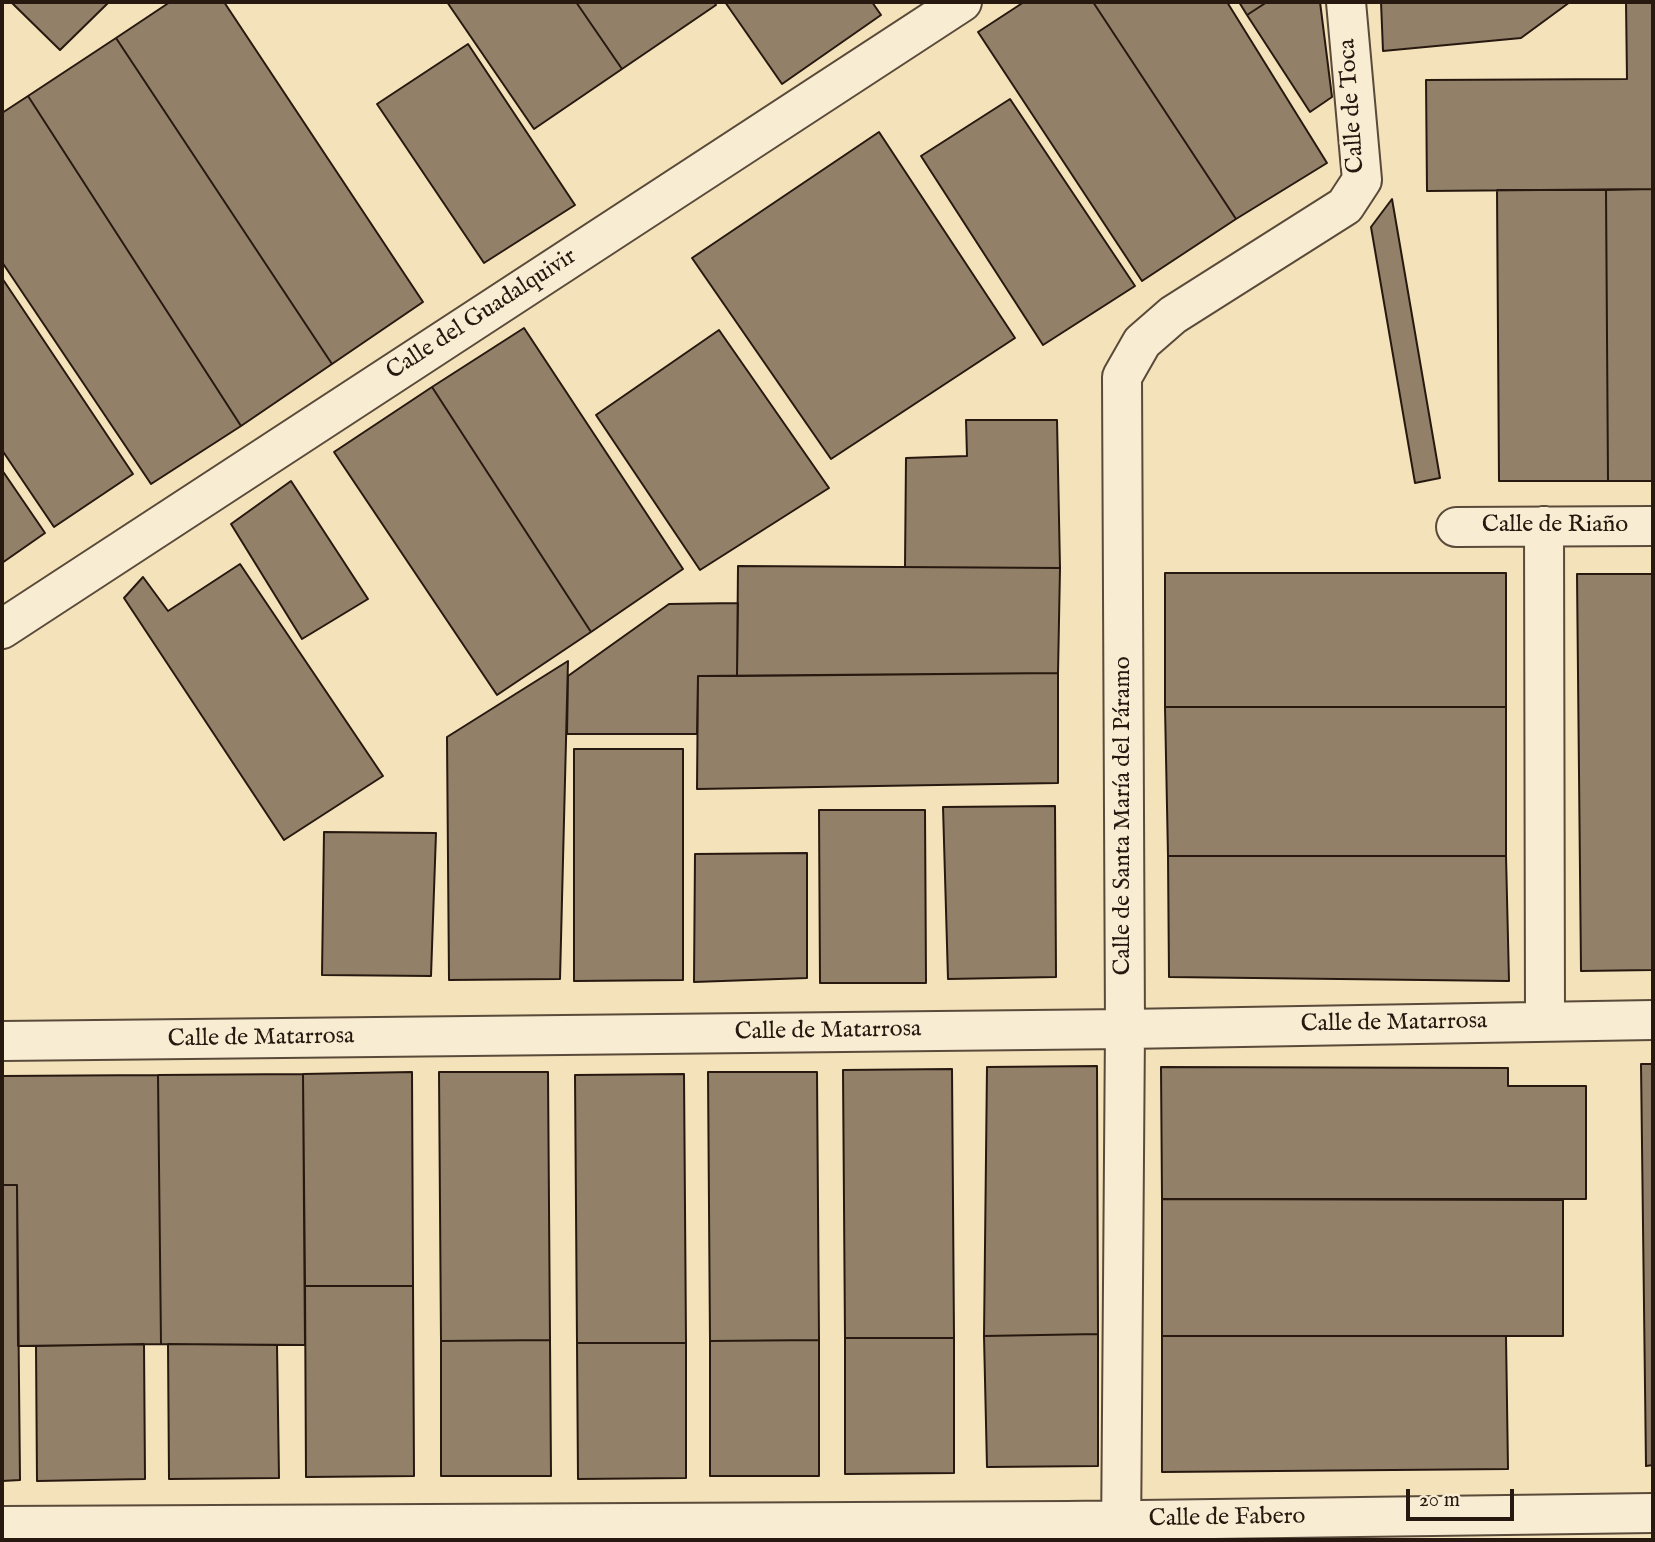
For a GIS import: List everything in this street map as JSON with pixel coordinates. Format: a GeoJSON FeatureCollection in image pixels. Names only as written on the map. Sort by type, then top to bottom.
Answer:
{"type":"FeatureCollection","features":[{"type":"Feature","properties":{"kind":"street","name":"Calle del Guadalquivir"},"geometry":{"type":"LineString","coordinates":[[2,629],[962,2]]}},
{"type":"Feature","properties":{"kind":"street","name":"Calle de Toca"},"geometry":{"type":"LineString","coordinates":[[1345,206],[1362,180],[1346,2]]}},
{"type":"Feature","properties":{"kind":"street","name":"Calle de Santa María del Páramo"},"geometry":{"type":"LineString","coordinates":[[1121,1530],[1125,1029],[1122,377],[1142,342],[1173,315],[1345,206]]}},
{"type":"Feature","properties":{"kind":"street"},"geometry":{"type":"LineString","coordinates":[[1544,526],[1545,1022]]}},
{"type":"Feature","properties":{"kind":"street","name":"Calle de Riaño"},"geometry":{"type":"LineString","coordinates":[[1456,527],[1653,526]]}},
{"type":"Feature","properties":{"kind":"street","name":"Calle de Matarrosa"},"geometry":{"type":"LineString","coordinates":[[2,1041],[1125,1029],[1653,1020]]}},
{"type":"Feature","properties":{"kind":"street","name":"Calle de Fabero"},"geometry":{"type":"LineString","coordinates":[[2,1527],[1121,1530],[1653,1513]]}},
{"type":"Feature","properties":{"kind":"building"},"geometry":{"type":"Polygon","coordinates":[[[11,2],[109,2],[60,50],[11,2]]]}},
{"type":"Feature","properties":{"kind":"building"},"geometry":{"type":"Polygon","coordinates":[[[170,2],[224,2],[423,302],[332,364],[116,38],[170,2]]]}},
{"type":"Feature","properties":{"kind":"building"},"geometry":{"type":"Polygon","coordinates":[[[447,2],[576,2],[622,69],[534,129],[447,2]]]}},
{"type":"Feature","properties":{"kind":"building"},"geometry":{"type":"Polygon","coordinates":[[[576,2],[714,2],[716,5],[622,69],[576,2]]]}},
{"type":"Feature","properties":{"kind":"building"},"geometry":{"type":"Polygon","coordinates":[[[725,2],[872,2],[881,15],[782,84],[725,2]]]}},
{"type":"Feature","properties":{"kind":"building"},"geometry":{"type":"Polygon","coordinates":[[[1024,2],[1093,2],[1236,219],[1142,281],[978,32],[1024,2]]]}},
{"type":"Feature","properties":{"kind":"building"},"geometry":{"type":"Polygon","coordinates":[[[1093,2],[1227,2],[1327,163],[1236,219],[1093,2]]]}},
{"type":"Feature","properties":{"kind":"building"},"geometry":{"type":"Polygon","coordinates":[[[1239,2],[1267,2],[1247,15],[1239,2]]]}},
{"type":"Feature","properties":{"kind":"building"},"geometry":{"type":"Polygon","coordinates":[[[1267,2],[1320,2],[1332,97],[1310,112],[1247,15],[1267,2]]]}},
{"type":"Feature","properties":{"kind":"building"},"geometry":{"type":"Polygon","coordinates":[[[1381,2],[1570,2],[1521,38],[1383,51],[1381,2]]]}},
{"type":"Feature","properties":{"kind":"building"},"geometry":{"type":"Polygon","coordinates":[[[1626,2],[1653,2],[1653,189],[1427,191],[1426,80],[1627,79],[1626,2]]]}},
{"type":"Feature","properties":{"kind":"building"},"geometry":{"type":"Polygon","coordinates":[[[116,38],[332,364],[241,426],[28,96],[116,38]]]}},
{"type":"Feature","properties":{"kind":"building"},"geometry":{"type":"Polygon","coordinates":[[[468,44],[575,205],[484,263],[377,104],[468,44]]]}},
{"type":"Feature","properties":{"kind":"building"},"geometry":{"type":"Polygon","coordinates":[[[28,96],[241,426],[151,484],[2,262],[2,113],[28,96]]]}},
{"type":"Feature","properties":{"kind":"building"},"geometry":{"type":"Polygon","coordinates":[[[1010,99],[1135,286],[1043,345],[921,156],[1010,99]]]}},
{"type":"Feature","properties":{"kind":"building"},"geometry":{"type":"Polygon","coordinates":[[[879,132],[1015,338],[831,459],[692,258],[879,132]]]}},
{"type":"Feature","properties":{"kind":"building"},"geometry":{"type":"Polygon","coordinates":[[[1653,189],[1653,481],[1608,481],[1606,190],[1653,189]]]}},
{"type":"Feature","properties":{"kind":"building"},"geometry":{"type":"Polygon","coordinates":[[[1497,190],[1606,190],[1608,481],[1499,481],[1497,190]]]}},
{"type":"Feature","properties":{"kind":"building"},"geometry":{"type":"Polygon","coordinates":[[[1392,199],[1440,478],[1415,483],[1371,227],[1392,199]]]}},
{"type":"Feature","properties":{"kind":"building"},"geometry":{"type":"Polygon","coordinates":[[[2,278],[133,474],[54,527],[2,450],[2,278]]]}},
{"type":"Feature","properties":{"kind":"building"},"geometry":{"type":"Polygon","coordinates":[[[524,328],[683,569],[591,632],[432,387],[524,328]]]}},
{"type":"Feature","properties":{"kind":"building"},"geometry":{"type":"Polygon","coordinates":[[[719,330],[829,488],[700,570],[596,415],[719,330]]]}},
{"type":"Feature","properties":{"kind":"building"},"geometry":{"type":"Polygon","coordinates":[[[432,387],[591,632],[497,695],[334,452],[432,387]]]}},
{"type":"Feature","properties":{"kind":"building"},"geometry":{"type":"Polygon","coordinates":[[[966,420],[1057,420],[1060,568],[905,567],[906,458],[967,456],[966,420]]]}},
{"type":"Feature","properties":{"kind":"building"},"geometry":{"type":"Polygon","coordinates":[[[2,470],[45,533],[2,563],[2,470]]]}},
{"type":"Feature","properties":{"kind":"building"},"geometry":{"type":"Polygon","coordinates":[[[291,481],[368,599],[302,639],[231,524],[291,481]]]}},
{"type":"Feature","properties":{"kind":"building"},"geometry":{"type":"Polygon","coordinates":[[[240,564],[383,776],[284,840],[124,598],[143,577],[168,611],[240,564]]]}},
{"type":"Feature","properties":{"kind":"building"},"geometry":{"type":"Polygon","coordinates":[[[738,566],[1060,568],[1058,673],[737,676],[738,566]]]}},
{"type":"Feature","properties":{"kind":"building"},"geometry":{"type":"Polygon","coordinates":[[[1165,573],[1506,573],[1506,707],[1165,707],[1165,573]]]}},
{"type":"Feature","properties":{"kind":"building"},"geometry":{"type":"Polygon","coordinates":[[[1577,574],[1653,574],[1653,970],[1581,971],[1577,574]]]}},
{"type":"Feature","properties":{"kind":"building"},"geometry":{"type":"Polygon","coordinates":[[[738,603],[737,676],[698,676],[697,734],[567,734],[568,676],[669,604],[738,603]]]}},
{"type":"Feature","properties":{"kind":"building"},"geometry":{"type":"Polygon","coordinates":[[[568,661],[560,979],[449,980],[447,737],[568,661]]]}},
{"type":"Feature","properties":{"kind":"building"},"geometry":{"type":"Polygon","coordinates":[[[1058,673],[1058,783],[697,789],[698,676],[1058,673]]]}},
{"type":"Feature","properties":{"kind":"building"},"geometry":{"type":"Polygon","coordinates":[[[1165,707],[1506,707],[1506,856],[1168,856],[1165,707]]]}},
{"type":"Feature","properties":{"kind":"building"},"geometry":{"type":"Polygon","coordinates":[[[574,749],[683,749],[683,980],[574,981],[574,749]]]}},
{"type":"Feature","properties":{"kind":"building"},"geometry":{"type":"Polygon","coordinates":[[[1055,806],[1056,977],[948,979],[943,807],[1055,806]]]}},
{"type":"Feature","properties":{"kind":"building"},"geometry":{"type":"Polygon","coordinates":[[[819,810],[925,810],[926,983],[820,983],[819,810]]]}},
{"type":"Feature","properties":{"kind":"building"},"geometry":{"type":"Polygon","coordinates":[[[324,832],[436,833],[431,976],[322,975],[324,832]]]}},
{"type":"Feature","properties":{"kind":"building"},"geometry":{"type":"Polygon","coordinates":[[[807,853],[807,978],[694,982],[695,854],[807,853]]]}},
{"type":"Feature","properties":{"kind":"building"},"geometry":{"type":"Polygon","coordinates":[[[1168,856],[1506,856],[1509,981],[1169,977],[1168,856]]]}},
{"type":"Feature","properties":{"kind":"building"},"geometry":{"type":"Polygon","coordinates":[[[1641,1064],[1653,1064],[1653,1465],[1646,1466],[1641,1064]]]}},
{"type":"Feature","properties":{"kind":"building"},"geometry":{"type":"Polygon","coordinates":[[[1097,1066],[1098,1334],[984,1336],[987,1067],[1097,1066]]]}},
{"type":"Feature","properties":{"kind":"building"},"geometry":{"type":"Polygon","coordinates":[[[1161,1067],[1508,1068],[1508,1086],[1586,1086],[1586,1199],[1162,1199],[1161,1067]]]}},
{"type":"Feature","properties":{"kind":"building"},"geometry":{"type":"Polygon","coordinates":[[[952,1069],[954,1338],[845,1338],[843,1070],[952,1069]]]}},
{"type":"Feature","properties":{"kind":"building"},"geometry":{"type":"Polygon","coordinates":[[[412,1072],[413,1286],[305,1286],[303,1074],[412,1072]]]}},
{"type":"Feature","properties":{"kind":"building"},"geometry":{"type":"Polygon","coordinates":[[[439,1072],[548,1072],[550,1340],[441,1341],[439,1072]]]}},
{"type":"Feature","properties":{"kind":"building"},"geometry":{"type":"Polygon","coordinates":[[[708,1072],[817,1072],[819,1340],[710,1341],[708,1072]]]}},
{"type":"Feature","properties":{"kind":"building"},"geometry":{"type":"Polygon","coordinates":[[[303,1074],[305,1345],[161,1344],[158,1075],[303,1074]]]}},
{"type":"Feature","properties":{"kind":"building"},"geometry":{"type":"Polygon","coordinates":[[[684,1074],[686,1343],[577,1343],[575,1075],[684,1074]]]}},
{"type":"Feature","properties":{"kind":"building"},"geometry":{"type":"Polygon","coordinates":[[[158,1075],[161,1344],[18,1346],[17,1185],[2,1185],[2,1076],[158,1075]]]}},
{"type":"Feature","properties":{"kind":"building"},"geometry":{"type":"Polygon","coordinates":[[[2,1185],[17,1185],[20,1480],[2,1481],[2,1185]]]}},
{"type":"Feature","properties":{"kind":"building"},"geometry":{"type":"Polygon","coordinates":[[[1162,1199],[1563,1200],[1563,1336],[1162,1336],[1162,1199]]]}},
{"type":"Feature","properties":{"kind":"building"},"geometry":{"type":"Polygon","coordinates":[[[305,1286],[413,1286],[414,1476],[306,1477],[305,1286]]]}},
{"type":"Feature","properties":{"kind":"building"},"geometry":{"type":"Polygon","coordinates":[[[1098,1334],[1098,1466],[987,1467],[984,1336],[1098,1334]]]}},
{"type":"Feature","properties":{"kind":"building"},"geometry":{"type":"Polygon","coordinates":[[[1162,1336],[1506,1336],[1508,1469],[1162,1472],[1162,1336]]]}},
{"type":"Feature","properties":{"kind":"building"},"geometry":{"type":"Polygon","coordinates":[[[845,1338],[954,1338],[954,1473],[845,1474],[845,1338]]]}},
{"type":"Feature","properties":{"kind":"building"},"geometry":{"type":"Polygon","coordinates":[[[550,1340],[551,1476],[441,1476],[441,1341],[550,1340]]]}},
{"type":"Feature","properties":{"kind":"building"},"geometry":{"type":"Polygon","coordinates":[[[819,1340],[819,1476],[710,1476],[710,1341],[819,1340]]]}},
{"type":"Feature","properties":{"kind":"building"},"geometry":{"type":"Polygon","coordinates":[[[577,1343],[686,1343],[686,1478],[578,1479],[577,1343]]]}},
{"type":"Feature","properties":{"kind":"building"},"geometry":{"type":"Polygon","coordinates":[[[144,1344],[145,1479],[37,1481],[36,1346],[144,1344]]]}},
{"type":"Feature","properties":{"kind":"building"},"geometry":{"type":"Polygon","coordinates":[[[168,1344],[277,1345],[279,1478],[169,1479],[168,1344]]]}}]}
